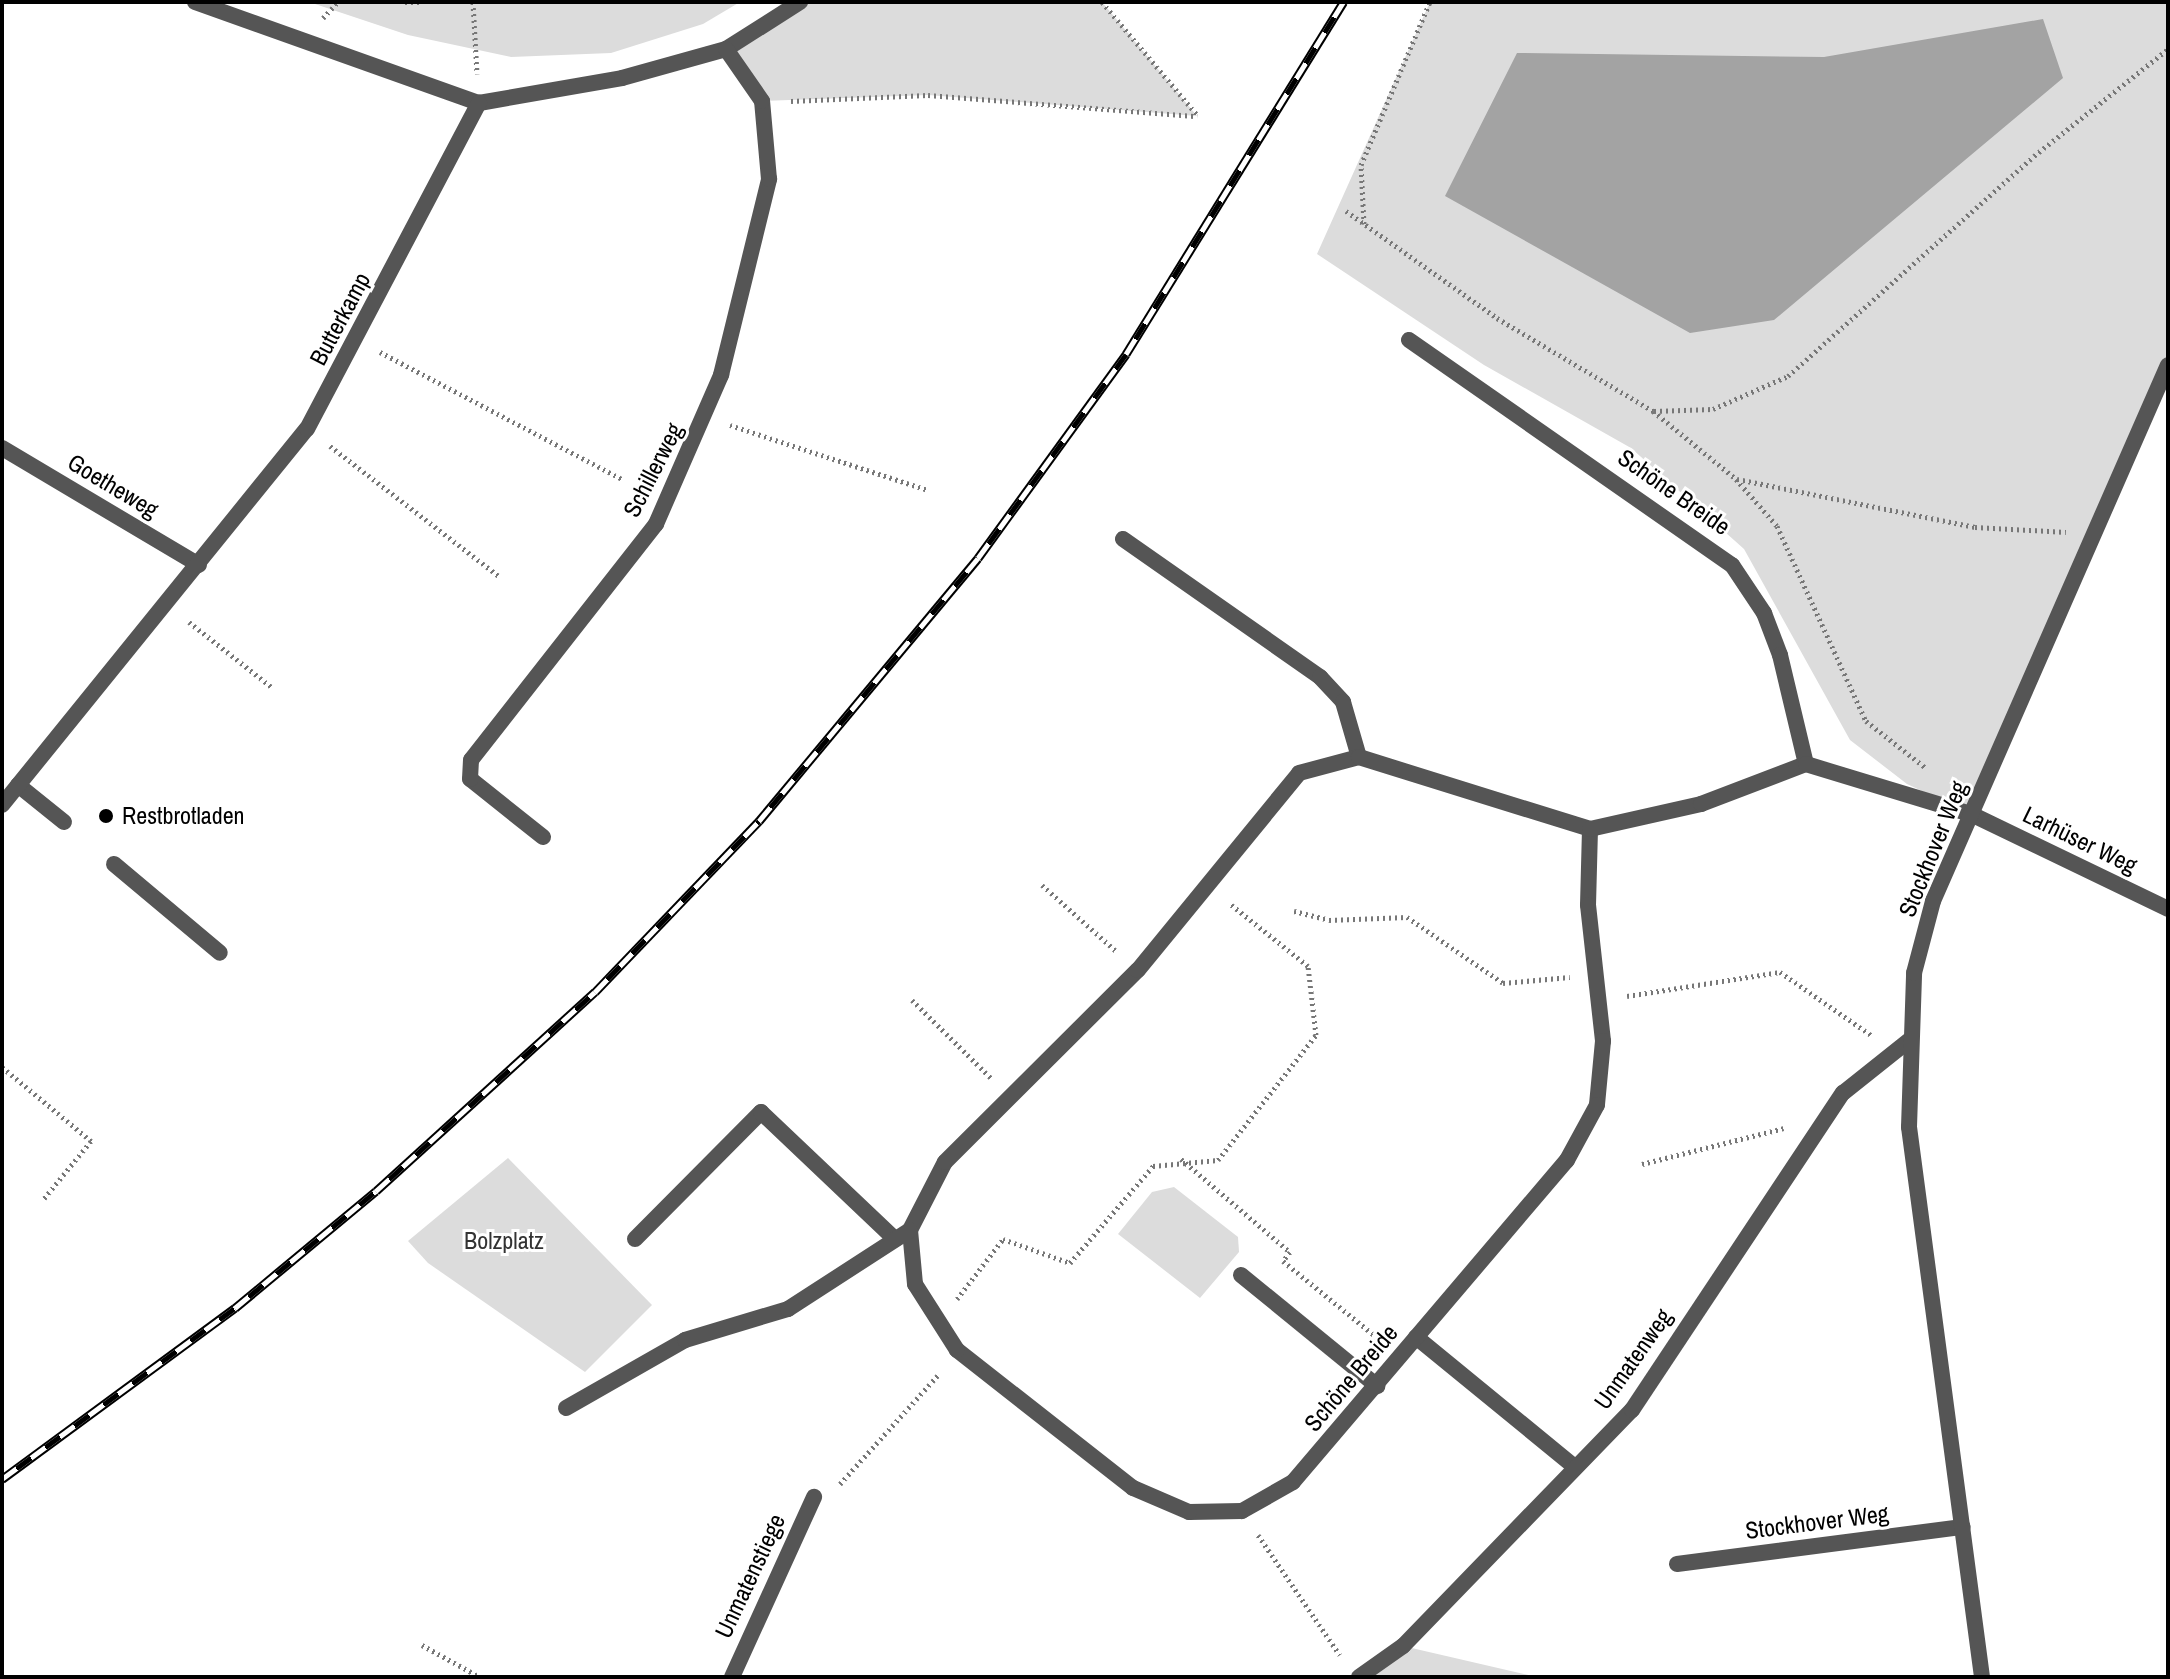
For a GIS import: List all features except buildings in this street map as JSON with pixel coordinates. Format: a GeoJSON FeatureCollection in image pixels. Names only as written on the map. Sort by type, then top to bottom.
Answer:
{"type":"FeatureCollection","features":[{"type":"Feature","properties":{"kind":"street"},"geometry":{"type":"LineString","coordinates":[[195,2],[479,103],[622,78],[726,49],[800,2]]}},
{"type":"Feature","properties":{"kind":"street","name":"Schillerweg"},"geometry":{"type":"LineString","coordinates":[[543,837],[470,779],[471,760],[656,524],[706,417],[760,238],[769,179],[762,101],[726,49]]}},
{"type":"Feature","properties":{"kind":"street","name":"Butterkamp"},"geometry":{"type":"LineString","coordinates":[[2,805],[307,429],[358,340],[479,103]]}},
{"type":"Feature","properties":{"kind":"street","name":"Schöne Breide"},"geometry":{"type":"LineString","coordinates":[[1409,340],[1732,565],[1764,613],[1780,655],[1806,764]]}},
{"type":"Feature","properties":{"kind":"street","name":"Stockhover Weg"},"geometry":{"type":"LineString","coordinates":[[1982,1677],[1909,1127],[1914,973],[1933,901],[2168,365]]}},
{"type":"Feature","properties":{"kind":"street","name":"Goetheweg"},"geometry":{"type":"LineString","coordinates":[[2,448],[199,565]]}},
{"type":"Feature","properties":{"kind":"street"},"geometry":{"type":"LineString","coordinates":[[1123,539],[1320,677],[1343,702],[1359,757]]}},
{"type":"Feature","properties":{"kind":"street"},"geometry":{"type":"LineString","coordinates":[[566,1408],[685,1340],[788,1309],[910,1230],[945,1162],[1138,970],[1210,888],[1299,773],[1359,757],[1590,829],[1701,804],[1806,764],[1971,814]]}},
{"type":"Feature","properties":{"kind":"street"},"geometry":{"type":"LineString","coordinates":[[18,785],[64,822]]}},
{"type":"Feature","properties":{"kind":"street","name":"Larhüser Weg"},"geometry":{"type":"LineString","coordinates":[[1971,814],[2168,909]]}},
{"type":"Feature","properties":{"kind":"street","name":"Schöne Breide"},"geometry":{"type":"LineString","coordinates":[[910,1230],[915,1284],[957,1350],[1133,1488],[1189,1512],[1242,1511],[1293,1482],[1567,1160],[1597,1105],[1603,1041],[1594,973],[1590,829]]}},
{"type":"Feature","properties":{"kind":"street"},"geometry":{"type":"LineString","coordinates":[[114,864],[220,953]]}},
{"type":"Feature","properties":{"kind":"street","name":"Unmatenweg"},"geometry":{"type":"LineString","coordinates":[[1359,1677],[1403,1646],[1632,1410],[1843,1093],[1911,1039]]}},
{"type":"Feature","properties":{"kind":"street"},"geometry":{"type":"LineString","coordinates":[[635,1239],[761,1112],[895,1239]]}},
{"type":"Feature","properties":{"kind":"street"},"geometry":{"type":"LineString","coordinates":[[1241,1275],[1377,1386]]}},
{"type":"Feature","properties":{"kind":"street"},"geometry":{"type":"LineString","coordinates":[[1416,1337],[1575,1467]]}},
{"type":"Feature","properties":{"kind":"street","name":"Unmatenstiege"},"geometry":{"type":"LineString","coordinates":[[732,1677],[814,1497]]}},
{"type":"Feature","properties":{"kind":"street","name":"Stockhover Weg"},"geometry":{"type":"LineString","coordinates":[[1677,1564],[1963,1527]]}},
{"type":"Feature","properties":{"kind":"path"},"geometry":{"type":"LineString","coordinates":[[405,2],[423,2]]}},
{"type":"Feature","properties":{"kind":"path"},"geometry":{"type":"LineString","coordinates":[[473,2],[475,34]]}},
{"type":"Feature","properties":{"kind":"path"},"geometry":{"type":"LineString","coordinates":[[762,101],[928,95],[1197,116],[1102,2]]}},
{"type":"Feature","properties":{"kind":"path"},"geometry":{"type":"LineString","coordinates":[[1364,225],[1361,165],[1430,2]]}},
{"type":"Feature","properties":{"kind":"path"},"geometry":{"type":"LineString","coordinates":[[1653,411],[1713,409],[1788,376],[2034,156],[2168,49]]}},
{"type":"Feature","properties":{"kind":"path"},"geometry":{"type":"LineString","coordinates":[[1346,211],[1497,318],[1653,411],[1736,479],[1777,526],[1866,721],[1927,768],[1981,794]]}},
{"type":"Feature","properties":{"kind":"path"},"geometry":{"type":"LineString","coordinates":[[358,340],[622,479]]}},
{"type":"Feature","properties":{"kind":"path"},"geometry":{"type":"LineString","coordinates":[[706,417],[928,490]]}},
{"type":"Feature","properties":{"kind":"path"},"geometry":{"type":"LineString","coordinates":[[307,429],[500,577]]}},
{"type":"Feature","properties":{"kind":"path"},"geometry":{"type":"LineString","coordinates":[[1736,479],[1975,527],[2096,534]]}},
{"type":"Feature","properties":{"kind":"path"},"geometry":{"type":"LineString","coordinates":[[165,603],[273,688]]}},
{"type":"Feature","properties":{"kind":"path"},"geometry":{"type":"LineString","coordinates":[[1042,885],[1138,970]]}},
{"type":"Feature","properties":{"kind":"path"},"geometry":{"type":"LineString","coordinates":[[940,1322],[1003,1239],[1070,1263],[1153,1166],[1180,1158],[1218,1160],[1316,1035],[1308,966],[1210,888]]}},
{"type":"Feature","properties":{"kind":"path"},"geometry":{"type":"LineString","coordinates":[[1294,911],[1329,920],[1407,917],[1503,983],[1594,973]]}},
{"type":"Feature","properties":{"kind":"path"},"geometry":{"type":"LineString","coordinates":[[1598,1000],[1780,972],[1895,1052]]}},
{"type":"Feature","properties":{"kind":"path"},"geometry":{"type":"LineString","coordinates":[[912,1000],[1011,1098]]}},
{"type":"Feature","properties":{"kind":"path"},"geometry":{"type":"LineString","coordinates":[[2,1067],[91,1141],[42,1201]]}},
{"type":"Feature","properties":{"kind":"path"},"geometry":{"type":"LineString","coordinates":[[1642,1164],[1824,1119]]}},
{"type":"Feature","properties":{"kind":"path"},"geometry":{"type":"LineString","coordinates":[[1180,1158],[1290,1252],[1283,1261],[1400,1356]]}},
{"type":"Feature","properties":{"kind":"path"},"geometry":{"type":"LineString","coordinates":[[814,1497],[845,1481],[957,1350]]}},
{"type":"Feature","properties":{"kind":"path"},"geometry":{"type":"LineString","coordinates":[[1242,1511],[1346,1664]]}},
{"type":"Feature","properties":{"kind":"path"},"geometry":{"type":"LineString","coordinates":[[422,1645],[480,1677]]}},
{"type":"Feature","properties":{"kind":"green space"},"geometry":{"type":"Polygon","coordinates":[[[309,2],[740,2],[703,24],[611,53],[511,57],[408,35],[309,2]]]}},
{"type":"Feature","properties":{"kind":"green space"},"geometry":{"type":"Polygon","coordinates":[[[800,2],[1102,2],[1197,116],[928,95],[762,101],[726,49],[800,2]]]}},
{"type":"Feature","properties":{"kind":"green space"},"geometry":{"type":"Polygon","coordinates":[[[1430,2],[2168,2],[2168,365],[1971,814],[1907,784],[1850,740],[1744,549],[1631,448],[1484,365],[1317,254],[1430,2]]]}},
{"type":"Feature","properties":{"kind":"green space","name":"Bolzplatz"},"geometry":{"type":"Polygon","coordinates":[[[508,1158],[652,1305],[585,1372],[428,1263],[408,1241],[508,1158]]]}},
{"type":"Feature","properties":{"kind":"green space"},"geometry":{"type":"Polygon","coordinates":[[[1174,1187],[1238,1237],[1239,1252],[1200,1298],[1118,1234],[1152,1192],[1174,1187]]]}},
{"type":"Feature","properties":{"kind":"green space"},"geometry":{"type":"Polygon","coordinates":[[[1403,1646],[1537,1677],[1359,1677],[1403,1646]]]}},
{"type":"Feature","properties":{"kind":"shaded area"},"geometry":{"type":"Polygon","coordinates":[[[2043,19],[2063,78],[1774,320],[1690,333],[1445,196],[1517,53],[1824,57],[2043,19]]]}},
{"type":"Feature","properties":{"kind":"railway"},"geometry":{"type":"LineString","coordinates":[[2,1479],[235,1308],[376,1191],[595,992],[759,821],[978,558],[1126,354],[1343,2]]}},
{"type":"Feature","properties":{"kind":"place","name":"Restbrotladen"},"geometry":{"type":"Point","coordinates":[106,816]}}]}
